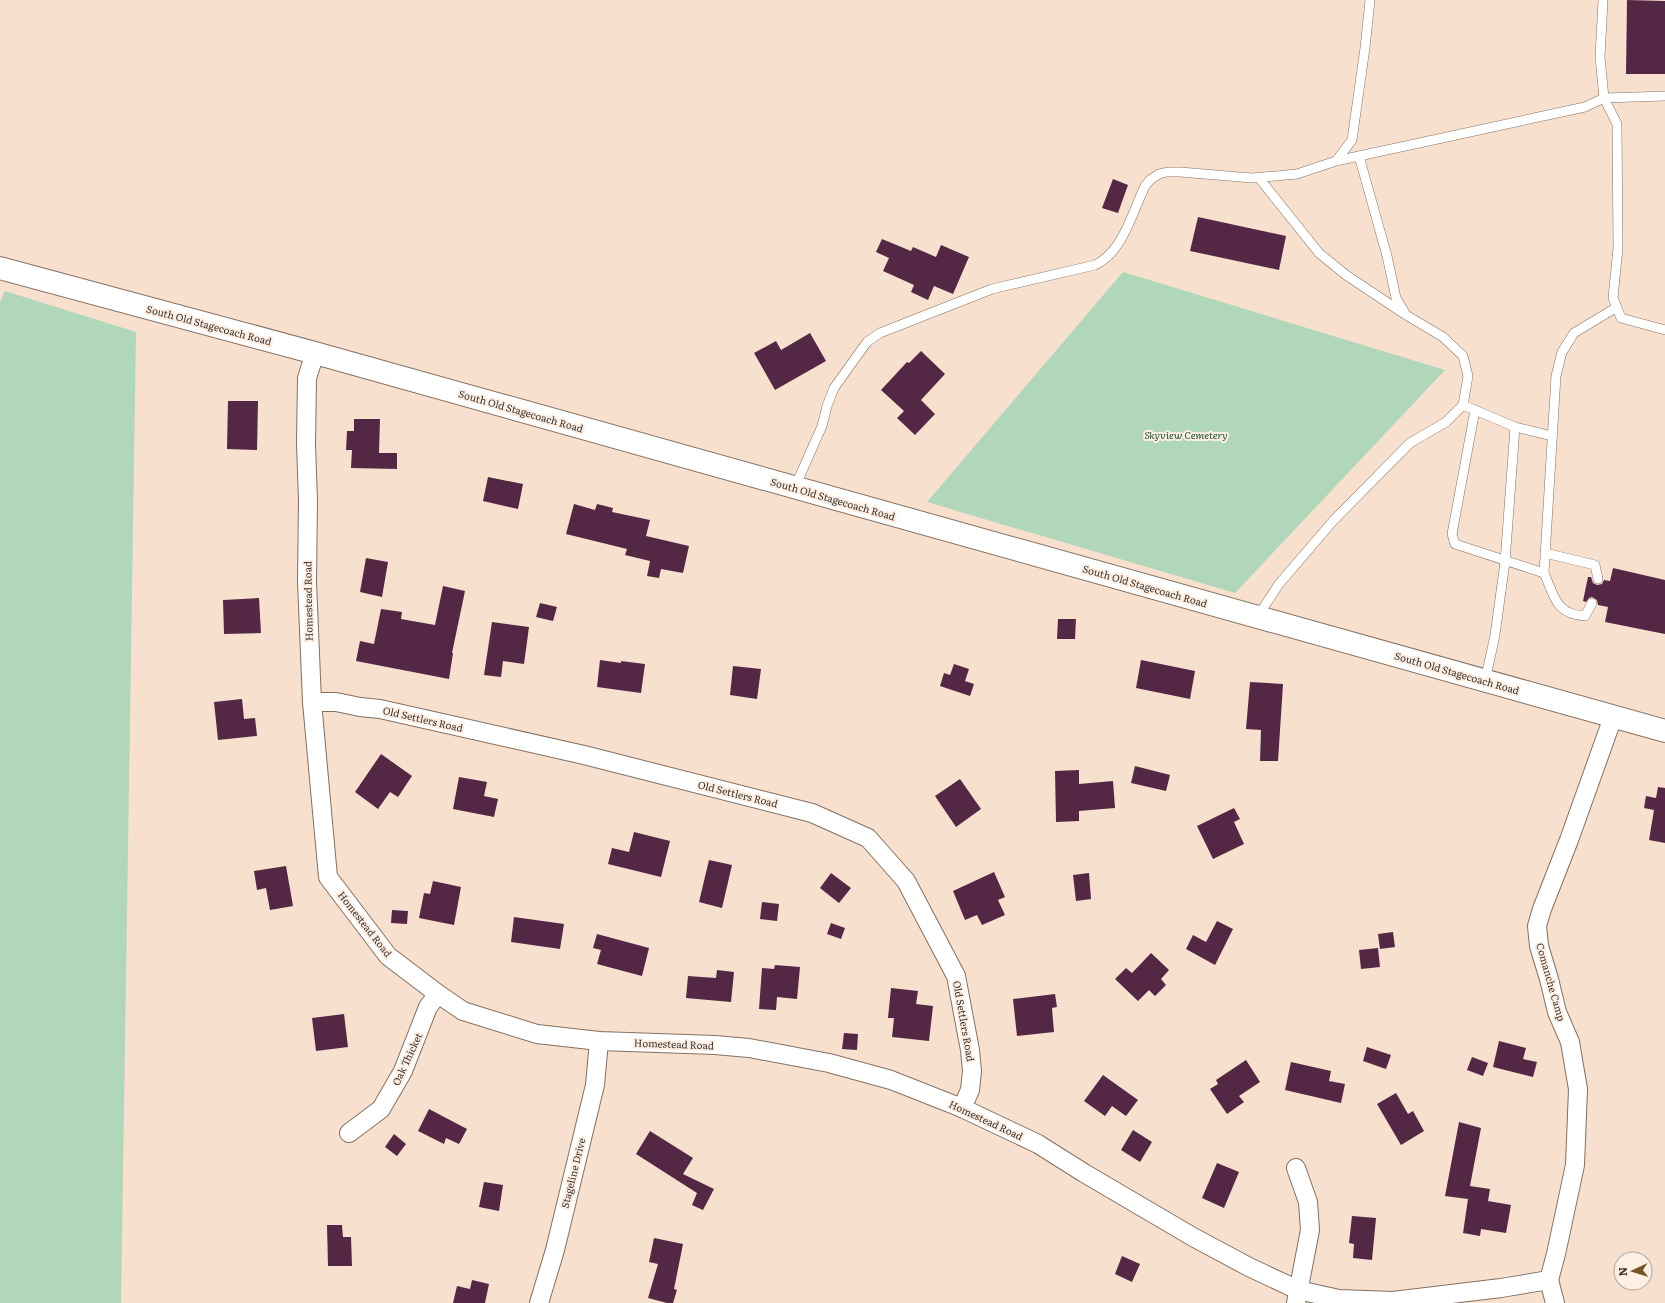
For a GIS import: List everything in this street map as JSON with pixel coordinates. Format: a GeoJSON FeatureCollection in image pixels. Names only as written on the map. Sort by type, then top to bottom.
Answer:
{"type":"FeatureCollection","features":[{"type":"Feature","properties":{"kind":"street","name":"South Old Stagecoach Road"},"geometry":{"type":"LineString","coordinates":[[0,268],[315,354],[1665,731]]}},
{"type":"Feature","properties":{"kind":"street","name":"Homestead Road"},"geometry":{"type":"LineString","coordinates":[[315,354],[307,378],[307,582],[312,702],[328,877],[388,956],[438,994],[463,1011],[537,1034],[599,1041],[749,1048],[829,1063],[891,1080],[962,1108],[1038,1144],[1084,1173],[1193,1237],[1249,1267],[1297,1297],[1393,1301],[1474,1292],[1549,1280]]}},
{"type":"Feature","properties":{"kind":"street","name":"Old Settlers Road"},"geometry":{"type":"LineString","coordinates":[[312,702],[336,702],[380,709],[584,755],[812,813],[868,838],[906,880],[956,976],[970,1050],[972,1071],[970,1090],[962,1108]]}},
{"type":"Feature","properties":{"kind":"street","name":"Comanche Camp"},"geometry":{"type":"LineString","coordinates":[[1549,1280],[1575,1165],[1578,1089],[1570,1042],[1557,1012],[1549,979],[1538,946],[1537,926],[1613,716]]}},
{"type":"Feature","properties":{"kind":"street","name":"Oak Thicket"},"geometry":{"type":"LineString","coordinates":[[349,1133],[381,1109],[404,1070],[428,1007],[438,994]]}},
{"type":"Feature","properties":{"kind":"street","name":"Stageline Drive"},"geometry":{"type":"LineString","coordinates":[[539,1303],[555,1250],[595,1085],[599,1041]]}},
{"type":"Feature","properties":{"kind":"street"},"geometry":{"type":"LineString","coordinates":[[1296,1168],[1308,1202],[1310,1230],[1297,1297]]}},
{"type":"Feature","properties":{"kind":"street"},"geometry":{"type":"LineString","coordinates":[[1549,1280],[1555,1303]]}},
{"type":"Feature","properties":{"kind":"lane"},"geometry":{"type":"LineString","coordinates":[[1336,161],[1352,140],[1370,0]]}},
{"type":"Feature","properties":{"kind":"lane"},"geometry":{"type":"LineString","coordinates":[[1603,0],[1600,57],[1604,98],[1617,124],[1618,248],[1613,298],[1621,318],[1665,330]]}},
{"type":"Feature","properties":{"kind":"lane"},"geometry":{"type":"LineString","coordinates":[[794,488],[822,426],[827,406],[834,388],[867,342],[880,333],[992,289],[1095,265],[1103,261],[1111,254],[1119,242],[1145,186],[1159,174],[1180,172],[1259,178],[1297,174],[1336,161],[1585,107],[1604,98],[1665,96]]}},
{"type":"Feature","properties":{"kind":"lane"},"geometry":{"type":"LineString","coordinates":[[1359,156],[1387,256],[1396,298],[1406,315]]}},
{"type":"Feature","properties":{"kind":"lane"},"geometry":{"type":"LineString","coordinates":[[1258,618],[1279,584],[1333,521],[1410,443],[1446,422],[1463,404],[1468,376],[1463,356],[1443,337],[1406,315],[1346,275],[1319,253],[1259,178]]}},
{"type":"Feature","properties":{"kind":"lane"},"geometry":{"type":"LineString","coordinates":[[1592,603],[1585,616],[1572,615],[1560,608],[1544,573],[1556,376],[1562,352],[1574,333],[1617,307]]}},
{"type":"Feature","properties":{"kind":"lane"},"geometry":{"type":"LineString","coordinates":[[1463,404],[1515,427],[1552,436]]}},
{"type":"Feature","properties":{"kind":"lane"},"geometry":{"type":"LineString","coordinates":[[1475,410],[1452,534],[1455,544],[1505,562],[1544,573]]}},
{"type":"Feature","properties":{"kind":"lane"},"geometry":{"type":"LineString","coordinates":[[1485,681],[1496,635],[1505,562],[1515,427]]}},
{"type":"Feature","properties":{"kind":"lane"},"geometry":{"type":"LineString","coordinates":[[1545,553],[1595,565],[1598,579]]}},
{"type":"Feature","properties":{"kind":"green space","name":"Skyview Cemetery"},"geometry":{"type":"Polygon","coordinates":[[[1123,272],[1445,370],[1235,593],[927,502],[1123,272]]]}},
{"type":"Feature","properties":{"kind":"green space"},"geometry":{"type":"Polygon","coordinates":[[[5,291],[136,332],[121,1303],[0,1303],[0,302],[5,291]]]}},
{"type":"Feature","properties":{"kind":"building"},"geometry":{"type":"Polygon","coordinates":[[[1627,0],[1665,1],[1665,74],[1626,74],[1627,0]]]}},
{"type":"Feature","properties":{"kind":"building"},"geometry":{"type":"Polygon","coordinates":[[[1113,179],[1128,185],[1118,213],[1102,208],[1113,179]]]}},
{"type":"Feature","properties":{"kind":"building"},"geometry":{"type":"Polygon","coordinates":[[[1198,217],[1286,236],[1279,270],[1190,251],[1198,217]]]}},
{"type":"Feature","properties":{"kind":"building"},"geometry":{"type":"Polygon","coordinates":[[[882,239],[911,251],[913,247],[936,257],[941,245],[969,257],[953,294],[934,286],[928,300],[911,292],[914,285],[883,271],[889,258],[876,252],[882,239]]]}},
{"type":"Feature","properties":{"kind":"building"},"geometry":{"type":"Polygon","coordinates":[[[810,333],[826,361],[775,390],[754,353],[776,341],[781,350],[810,333]]]}},
{"type":"Feature","properties":{"kind":"building"},"geometry":{"type":"Polygon","coordinates":[[[921,351],[945,374],[921,400],[935,414],[915,435],[897,418],[904,411],[881,390],[907,362],[909,363],[921,351]]]}},
{"type":"Feature","properties":{"kind":"building"},"geometry":{"type":"Polygon","coordinates":[[[228,401],[258,401],[257,450],[227,449],[228,401]]]}},
{"type":"Feature","properties":{"kind":"building"},"geometry":{"type":"Polygon","coordinates":[[[354,419],[380,419],[379,453],[397,453],[397,469],[351,468],[352,450],[346,450],[347,431],[354,431],[354,419]]]}},
{"type":"Feature","properties":{"kind":"building"},"geometry":{"type":"Polygon","coordinates":[[[488,477],[523,484],[518,509],[483,501],[488,477]]]}},
{"type":"Feature","properties":{"kind":"building"},"geometry":{"type":"Polygon","coordinates":[[[574,504],[595,510],[597,504],[613,508],[612,512],[650,520],[646,536],[689,546],[683,573],[661,569],[659,578],[647,576],[650,561],[625,555],[627,549],[566,534],[574,504]]]}},
{"type":"Feature","properties":{"kind":"building"},"geometry":{"type":"Polygon","coordinates":[[[366,558],[388,562],[382,597],[360,592],[366,558]]]}},
{"type":"Feature","properties":{"kind":"building"},"geometry":{"type":"Polygon","coordinates":[[[1613,568],[1665,580],[1665,634],[1605,622],[1608,607],[1598,605],[1597,600],[1592,597],[1586,602],[1583,601],[1588,577],[1591,577],[1593,583],[1597,585],[1602,584],[1604,580],[1610,581],[1613,568]]]}},
{"type":"Feature","properties":{"kind":"building"},"geometry":{"type":"Polygon","coordinates":[[[443,586],[465,591],[452,653],[449,679],[356,661],[360,641],[374,644],[381,609],[402,612],[401,619],[435,625],[443,586]]]}},
{"type":"Feature","properties":{"kind":"building"},"geometry":{"type":"Polygon","coordinates":[[[259,598],[261,633],[224,634],[223,600],[259,598]]]}},
{"type":"Feature","properties":{"kind":"building"},"geometry":{"type":"Polygon","coordinates":[[[540,603],[557,607],[553,621],[536,617],[540,603]]]}},
{"type":"Feature","properties":{"kind":"building"},"geometry":{"type":"Polygon","coordinates":[[[1058,619],[1076,619],[1075,639],[1057,639],[1058,619]]]}},
{"type":"Feature","properties":{"kind":"building"},"geometry":{"type":"Polygon","coordinates":[[[492,622],[529,627],[524,664],[503,661],[501,677],[484,675],[492,622]]]}},
{"type":"Feature","properties":{"kind":"building"},"geometry":{"type":"Polygon","coordinates":[[[600,660],[645,664],[641,693],[597,687],[600,660]]]}},
{"type":"Feature","properties":{"kind":"building"},"geometry":{"type":"Polygon","coordinates":[[[1141,660],[1195,671],[1190,699],[1136,688],[1141,660]]]}},
{"type":"Feature","properties":{"kind":"building"},"geometry":{"type":"Polygon","coordinates":[[[954,664],[969,669],[965,681],[974,684],[970,696],[940,686],[944,673],[950,675],[954,664]]]}},
{"type":"Feature","properties":{"kind":"building"},"geometry":{"type":"Polygon","coordinates":[[[733,666],[761,669],[757,699],[730,695],[733,666]]]}},
{"type":"Feature","properties":{"kind":"building"},"geometry":{"type":"Polygon","coordinates":[[[1250,682],[1283,684],[1278,761],[1260,761],[1261,730],[1246,729],[1250,682]]]}},
{"type":"Feature","properties":{"kind":"building"},"geometry":{"type":"Polygon","coordinates":[[[242,699],[244,719],[255,718],[257,736],[218,740],[214,702],[242,699]]]}},
{"type":"Feature","properties":{"kind":"building"},"geometry":{"type":"Polygon","coordinates":[[[381,754],[412,776],[398,797],[390,792],[378,809],[355,792],[381,754]]]}},
{"type":"Feature","properties":{"kind":"building"},"geometry":{"type":"Polygon","coordinates":[[[1135,766],[1170,775],[1166,791],[1131,783],[1135,766]]]}},
{"type":"Feature","properties":{"kind":"building"},"geometry":{"type":"Polygon","coordinates":[[[1079,770],[1079,784],[1113,781],[1115,808],[1079,811],[1079,821],[1056,822],[1055,771],[1079,770]]]}},
{"type":"Feature","properties":{"kind":"building"},"geometry":{"type":"Polygon","coordinates":[[[459,777],[487,782],[484,796],[498,799],[494,817],[453,809],[459,777]]]}},
{"type":"Feature","properties":{"kind":"building"},"geometry":{"type":"Polygon","coordinates":[[[960,779],[981,809],[956,827],[935,796],[960,779]]]}},
{"type":"Feature","properties":{"kind":"building"},"geometry":{"type":"Polygon","coordinates":[[[1658,787],[1665,788],[1665,843],[1649,840],[1654,810],[1644,808],[1646,796],[1656,798],[1658,787]]]}},
{"type":"Feature","properties":{"kind":"building"},"geometry":{"type":"Polygon","coordinates":[[[1234,808],[1240,819],[1234,822],[1244,844],[1213,859],[1197,826],[1234,808]]]}},
{"type":"Feature","properties":{"kind":"building"},"geometry":{"type":"Polygon","coordinates":[[[634,832],[670,841],[661,877],[608,864],[612,848],[629,852],[634,832]]]}},
{"type":"Feature","properties":{"kind":"building"},"geometry":{"type":"Polygon","coordinates":[[[709,860],[732,865],[722,908],[699,902],[709,860]]]}},
{"type":"Feature","properties":{"kind":"building"},"geometry":{"type":"Polygon","coordinates":[[[286,866],[293,906],[270,910],[266,888],[257,890],[254,871],[286,866]]]}},
{"type":"Feature","properties":{"kind":"building"},"geometry":{"type":"Polygon","coordinates":[[[994,872],[1005,897],[998,900],[1005,915],[982,925],[977,915],[965,920],[953,891],[994,872]]]}},
{"type":"Feature","properties":{"kind":"building"},"geometry":{"type":"Polygon","coordinates":[[[831,873],[851,888],[839,903],[820,888],[831,873]]]}},
{"type":"Feature","properties":{"kind":"building"},"geometry":{"type":"Polygon","coordinates":[[[1089,873],[1091,899],[1076,901],[1073,875],[1089,873]]]}},
{"type":"Feature","properties":{"kind":"building"},"geometry":{"type":"Polygon","coordinates":[[[433,881],[461,887],[454,925],[419,918],[424,893],[430,894],[433,881]]]}},
{"type":"Feature","properties":{"kind":"building"},"geometry":{"type":"Polygon","coordinates":[[[762,902],[779,904],[777,921],[760,919],[762,902]]]}},
{"type":"Feature","properties":{"kind":"building"},"geometry":{"type":"Polygon","coordinates":[[[392,910],[408,911],[407,924],[391,923],[392,910]]]}},
{"type":"Feature","properties":{"kind":"building"},"geometry":{"type":"Polygon","coordinates":[[[514,917],[564,924],[560,949],[511,942],[514,917]]]}},
{"type":"Feature","properties":{"kind":"building"},"geometry":{"type":"Polygon","coordinates":[[[1217,921],[1233,929],[1215,965],[1186,949],[1193,935],[1206,942],[1217,921]]]}},
{"type":"Feature","properties":{"kind":"building"},"geometry":{"type":"Polygon","coordinates":[[[831,923],[845,928],[841,939],[827,934],[831,923]]]}},
{"type":"Feature","properties":{"kind":"building"},"geometry":{"type":"Polygon","coordinates":[[[1393,932],[1395,947],[1380,949],[1378,934],[1393,932]]]}},
{"type":"Feature","properties":{"kind":"building"},"geometry":{"type":"Polygon","coordinates":[[[597,934],[649,948],[642,976],[597,964],[601,950],[593,948],[597,934]]]}},
{"type":"Feature","properties":{"kind":"building"},"geometry":{"type":"Polygon","coordinates":[[[1378,948],[1380,967],[1361,969],[1359,950],[1378,948]]]}},
{"type":"Feature","properties":{"kind":"building"},"geometry":{"type":"Polygon","coordinates":[[[1151,953],[1169,970],[1161,979],[1166,985],[1155,996],[1149,990],[1138,1001],[1115,979],[1126,968],[1132,973],[1151,953]]]}},
{"type":"Feature","properties":{"kind":"building"},"geometry":{"type":"Polygon","coordinates":[[[775,965],[800,967],[797,999],[777,997],[776,1010],[759,1009],[762,968],[774,969],[775,965]]]}},
{"type":"Feature","properties":{"kind":"building"},"geometry":{"type":"Polygon","coordinates":[[[717,970],[734,972],[731,1002],[686,998],[688,976],[716,978],[717,970]]]}},
{"type":"Feature","properties":{"kind":"building"},"geometry":{"type":"Polygon","coordinates":[[[891,988],[918,991],[916,1004],[933,1006],[929,1041],[892,1037],[894,1018],[888,1018],[891,988]]]}},
{"type":"Feature","properties":{"kind":"building"},"geometry":{"type":"Polygon","coordinates":[[[1055,994],[1057,1007],[1052,1008],[1054,1032],[1017,1036],[1013,999],[1055,994]]]}},
{"type":"Feature","properties":{"kind":"building"},"geometry":{"type":"Polygon","coordinates":[[[344,1014],[348,1047],[316,1051],[312,1018],[344,1014]]]}},
{"type":"Feature","properties":{"kind":"building"},"geometry":{"type":"Polygon","coordinates":[[[844,1033],[858,1034],[857,1050],[842,1049],[844,1033]]]}},
{"type":"Feature","properties":{"kind":"building"},"geometry":{"type":"Polygon","coordinates":[[[1499,1041],[1526,1048],[1523,1059],[1537,1062],[1533,1077],[1493,1067],[1499,1041]]]}},
{"type":"Feature","properties":{"kind":"building"},"geometry":{"type":"Polygon","coordinates":[[[1367,1047],[1391,1055],[1386,1069],[1363,1061],[1367,1047]]]}},
{"type":"Feature","properties":{"kind":"building"},"geometry":{"type":"Polygon","coordinates":[[[1472,1057],[1488,1063],[1483,1076],[1467,1070],[1472,1057]]]}},
{"type":"Feature","properties":{"kind":"building"},"geometry":{"type":"Polygon","coordinates":[[[1246,1060],[1260,1082],[1239,1096],[1244,1102],[1227,1114],[1210,1089],[1218,1084],[1216,1080],[1246,1060]]]}},
{"type":"Feature","properties":{"kind":"building"},"geometry":{"type":"Polygon","coordinates":[[[1291,1062],[1331,1071],[1329,1081],[1345,1084],[1341,1103],[1285,1090],[1291,1062]]]}},
{"type":"Feature","properties":{"kind":"building"},"geometry":{"type":"Polygon","coordinates":[[[1103,1075],[1138,1100],[1126,1116],[1112,1106],[1105,1116],[1084,1101],[1103,1075]]]}},
{"type":"Feature","properties":{"kind":"building"},"geometry":{"type":"Polygon","coordinates":[[[1396,1093],[1408,1114],[1413,1111],[1424,1131],[1401,1145],[1377,1104],[1396,1093]]]}},
{"type":"Feature","properties":{"kind":"building"},"geometry":{"type":"Polygon","coordinates":[[[429,1109],[467,1129],[459,1144],[446,1138],[444,1144],[418,1131],[429,1109]]]}},
{"type":"Feature","properties":{"kind":"building"},"geometry":{"type":"Polygon","coordinates":[[[1459,1122],[1481,1128],[1470,1186],[1490,1189],[1488,1201],[1511,1205],[1506,1233],[1481,1229],[1480,1236],[1463,1233],[1468,1199],[1445,1196],[1459,1122]]]}},
{"type":"Feature","properties":{"kind":"building"},"geometry":{"type":"Polygon","coordinates":[[[1133,1130],[1152,1142],[1140,1162],[1121,1150],[1133,1130]]]}},
{"type":"Feature","properties":{"kind":"building"},"geometry":{"type":"Polygon","coordinates":[[[650,1131],[693,1158],[683,1174],[714,1189],[703,1210],[692,1205],[697,1193],[636,1154],[650,1131]]]}},
{"type":"Feature","properties":{"kind":"building"},"geometry":{"type":"Polygon","coordinates":[[[394,1134],[406,1144],[397,1156],[385,1147],[394,1134]]]}},
{"type":"Feature","properties":{"kind":"building"},"geometry":{"type":"Polygon","coordinates":[[[1217,1163],[1239,1172],[1224,1208],[1202,1198],[1217,1163]]]}},
{"type":"Feature","properties":{"kind":"building"},"geometry":{"type":"Polygon","coordinates":[[[484,1182],[503,1185],[499,1211],[479,1207],[484,1182]]]}},
{"type":"Feature","properties":{"kind":"building"},"geometry":{"type":"Polygon","coordinates":[[[1352,1216],[1376,1218],[1372,1260],[1353,1258],[1354,1244],[1349,1243],[1352,1216]]]}},
{"type":"Feature","properties":{"kind":"building"},"geometry":{"type":"Polygon","coordinates":[[[327,1225],[342,1225],[343,1237],[351,1237],[352,1266],[328,1266],[327,1225]]]}},
{"type":"Feature","properties":{"kind":"building"},"geometry":{"type":"Polygon","coordinates":[[[654,1238],[683,1244],[674,1289],[677,1290],[673,1303],[648,1298],[658,1264],[649,1262],[654,1238]]]}},
{"type":"Feature","properties":{"kind":"building"},"geometry":{"type":"Polygon","coordinates":[[[1122,1256],[1140,1264],[1132,1282],[1115,1274],[1122,1256]]]}},
{"type":"Feature","properties":{"kind":"building"},"geometry":{"type":"Polygon","coordinates":[[[472,1280],[489,1284],[485,1303],[453,1303],[457,1286],[470,1289],[472,1280]]]}}]}
